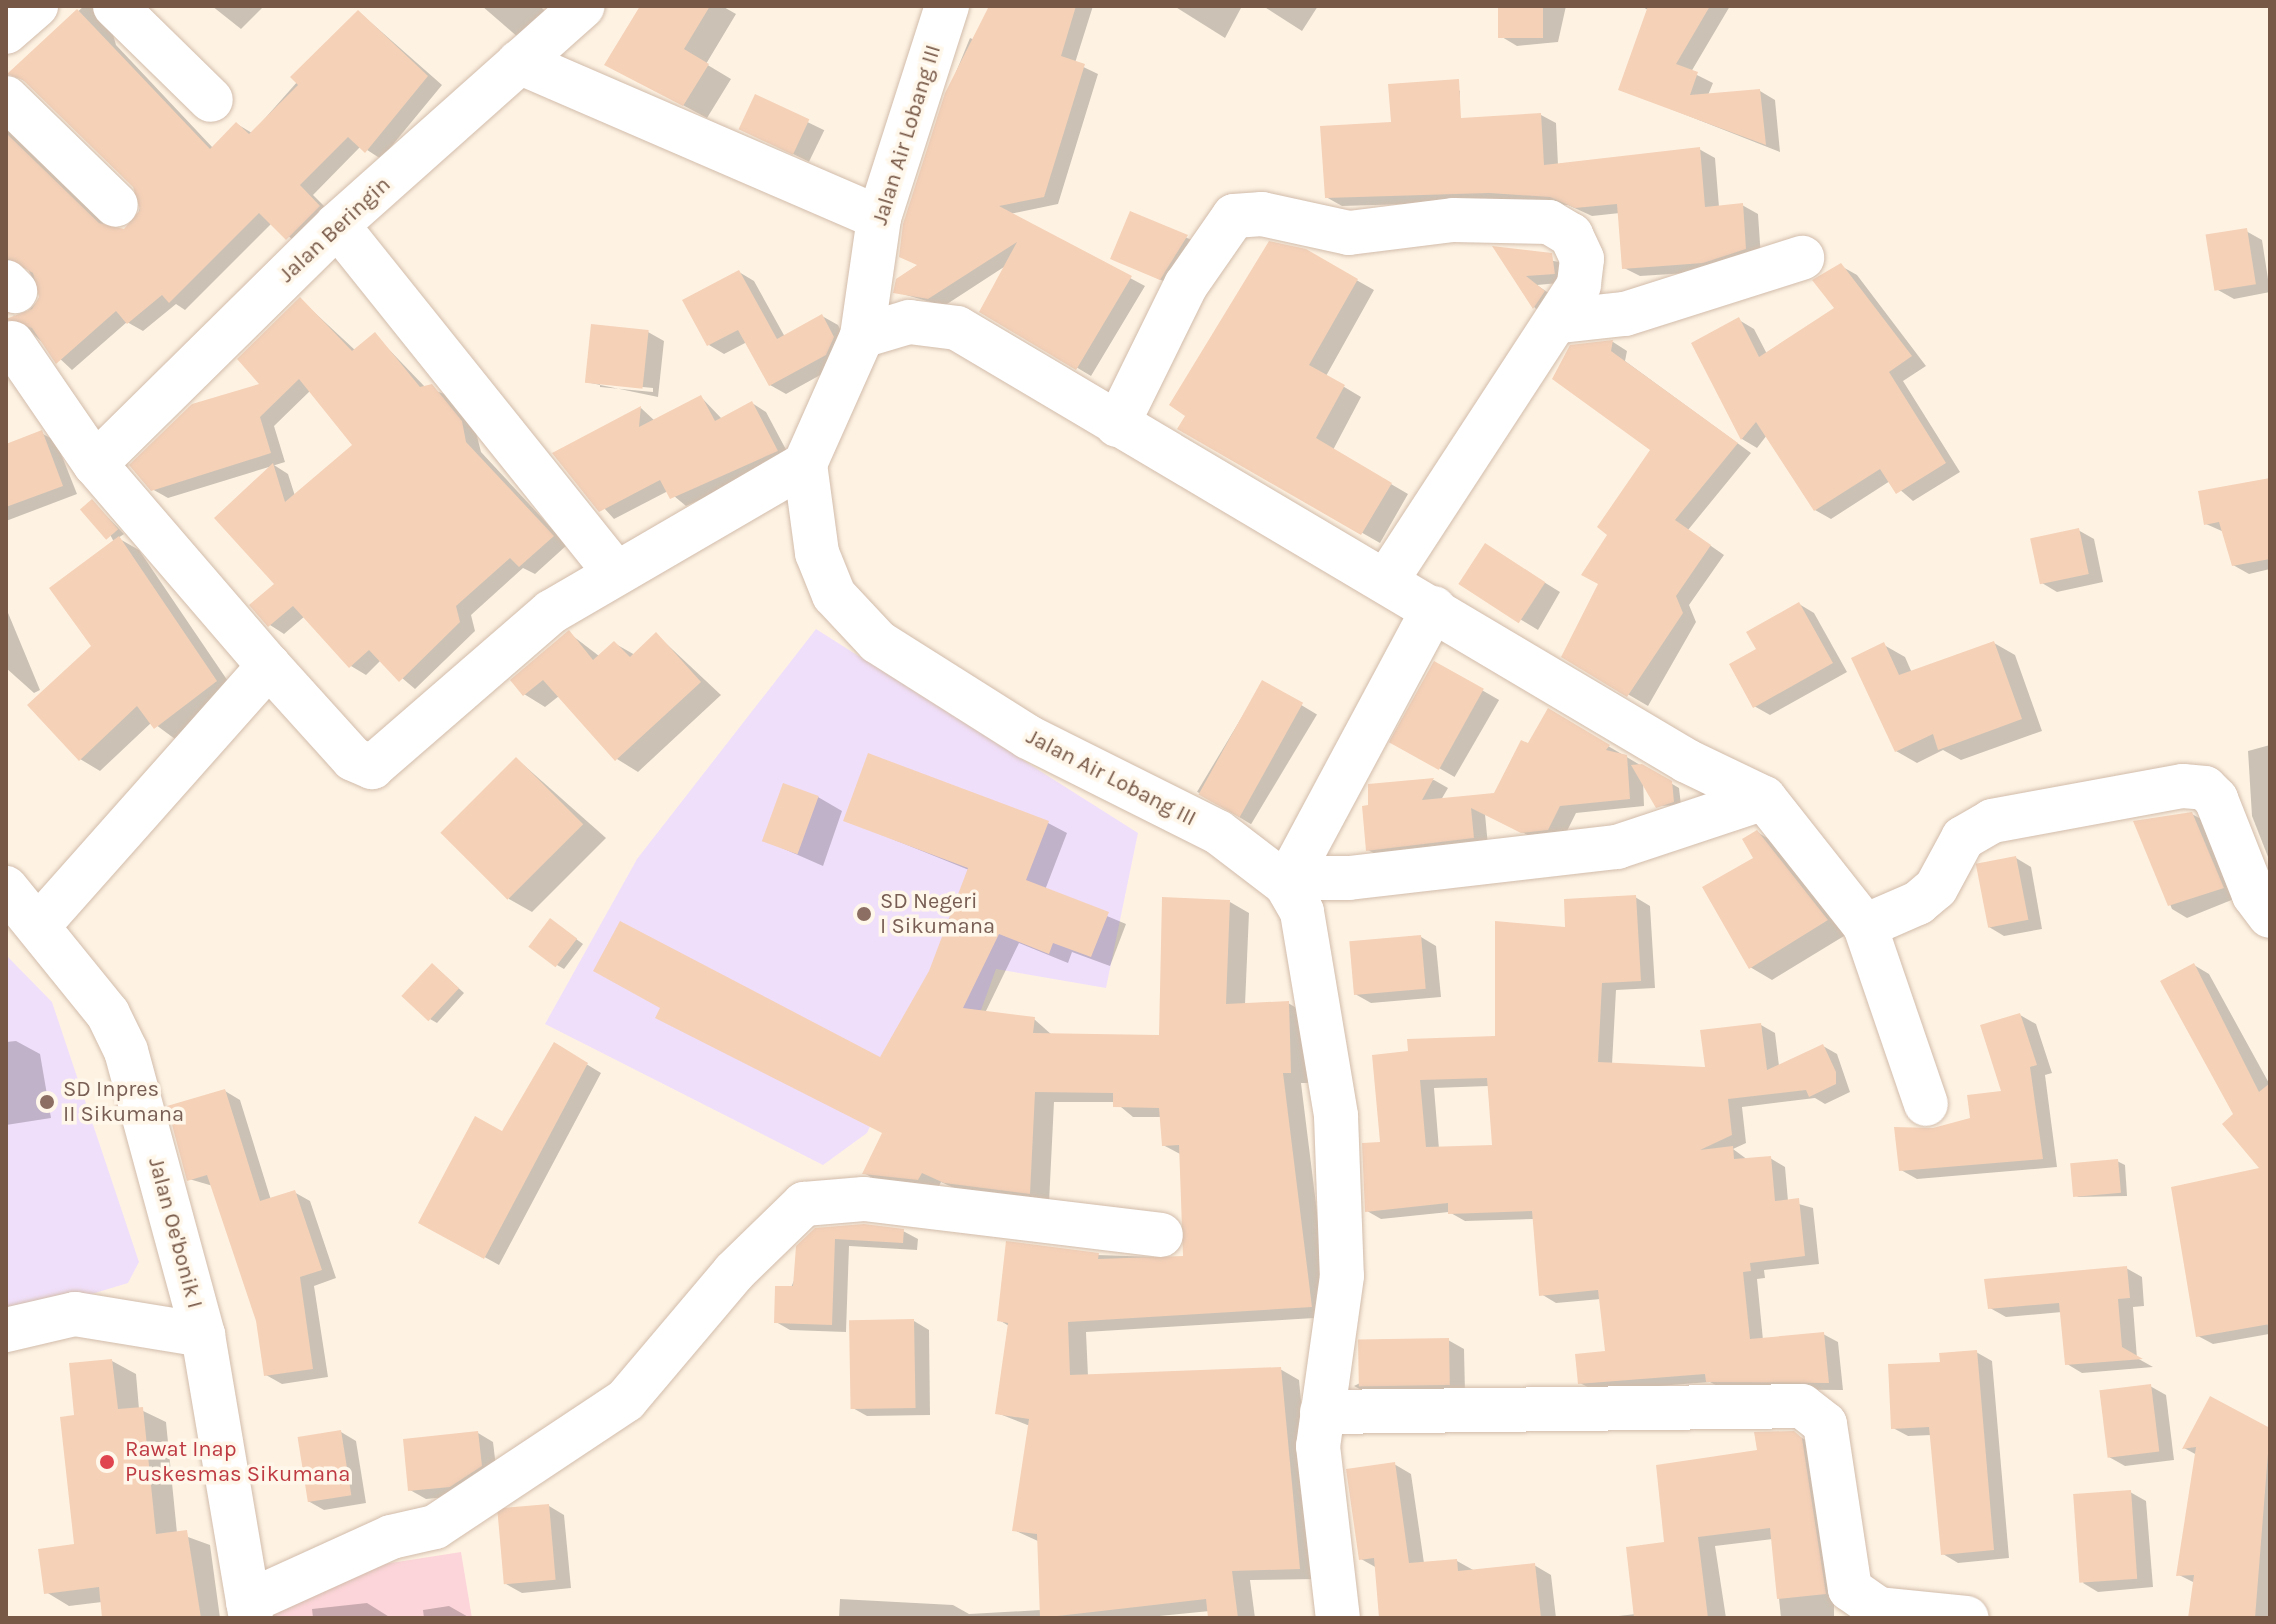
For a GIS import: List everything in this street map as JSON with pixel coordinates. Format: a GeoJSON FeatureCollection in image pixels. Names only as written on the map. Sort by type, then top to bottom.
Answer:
{"type":"FeatureCollection","features":[{"type":"Feature","properties":{"kind":"street"},"geometry":{"type":"LineString","coordinates":[[6,32],[36,6]]}},
{"type":"Feature","properties":{"kind":"street"},"geometry":{"type":"LineString","coordinates":[[115,6],[211,100]]}},
{"type":"Feature","properties":{"kind":"street","name":"Jalan Beringin"},"geometry":{"type":"LineString","coordinates":[[95,464],[337,225],[583,6]]}},
{"type":"Feature","properties":{"kind":"street","name":"Jalan Air Lobang III"},"geometry":{"type":"LineString","coordinates":[[947,6],[879,218],[862,336],[805,464],[817,553],[834,595],[878,642],[1028,737],[1218,832],[1286,881],[1312,941],[1336,1116],[1342,1276],[1338,1342],[1322,1412],[1318,1446],[1338,1618]]}},
{"type":"Feature","properties":{"kind":"street"},"geometry":{"type":"LineString","coordinates":[[519,62],[879,218]]}},
{"type":"Feature","properties":{"kind":"street"},"geometry":{"type":"LineString","coordinates":[[6,98],[116,205]]}},
{"type":"Feature","properties":{"kind":"street"},"geometry":{"type":"LineString","coordinates":[[1117,425],[1221,227],[1245,212],[1349,233],[1453,220],[1549,222],[1571,235],[1582,259],[1579,285],[1559,321],[1388,578]]}},
{"type":"Feature","properties":{"kind":"street"},"geometry":{"type":"LineString","coordinates":[[337,225],[613,570]]}},
{"type":"Feature","properties":{"kind":"street"},"geometry":{"type":"LineString","coordinates":[[1559,321],[1625,314],[1802,258]]}},
{"type":"Feature","properties":{"kind":"street"},"geometry":{"type":"LineString","coordinates":[[862,336],[909,322],[957,328],[1117,425],[1388,578],[1687,761],[1764,798],[1865,926],[1926,1104]]}},
{"type":"Feature","properties":{"kind":"street"},"geometry":{"type":"LineString","coordinates":[[12,343],[95,464],[353,759],[372,767],[551,612],[613,570],[805,464]]}},
{"type":"Feature","properties":{"kind":"street"},"geometry":{"type":"LineString","coordinates":[[1286,881],[1434,608]]}},
{"type":"Feature","properties":{"kind":"street"},"geometry":{"type":"LineString","coordinates":[[38,926],[269,666]]}},
{"type":"Feature","properties":{"kind":"street"},"geometry":{"type":"LineString","coordinates":[[1865,926],[1918,903],[1936,888],[1963,838],[1992,821],[2183,786],[2205,788],[2216,799],[2248,882],[2270,916]]}},
{"type":"Feature","properties":{"kind":"street"},"geometry":{"type":"LineString","coordinates":[[1286,881],[1349,878],[1617,847],[1764,798]]}},
{"type":"Feature","properties":{"kind":"street","name":"Jalan Oe'bonik I"},"geometry":{"type":"LineString","coordinates":[[6,888],[108,1014],[126,1051],[203,1335],[250,1610]]}},
{"type":"Feature","properties":{"kind":"street"},"geometry":{"type":"LineString","coordinates":[[250,1610],[391,1537],[435,1527],[626,1400],[734,1272],[804,1204],[864,1199],[1161,1235]]}},
{"type":"Feature","properties":{"kind":"street"},"geometry":{"type":"LineString","coordinates":[[6,1330],[75,1314],[203,1335]]}},
{"type":"Feature","properties":{"kind":"street"},"geometry":{"type":"LineString","coordinates":[[1322,1412],[1802,1406],[1825,1424],[1850,1589],[1879,1609],[1967,1618]]}},
{"type":"Feature","properties":{"kind":"shaded area","name":"SD Negeri I Sikumana"},"geometry":{"type":"Polygon","coordinates":[[[816,629],[1138,833],[1106,988],[996,969],[981,1010],[878,1109],[867,1133],[823,1165],[545,1024],[637,859],[816,629]]]}},
{"type":"Feature","properties":{"kind":"shaded area","name":"SD Inpres II Sikumana"},"geometry":{"type":"Polygon","coordinates":[[[6,955],[52,1002],[139,1262],[128,1283],[6,1320],[6,955]]]}},
{"type":"Feature","properties":{"kind":"shaded area"},"geometry":{"type":"Polygon","coordinates":[[[461,1552],[472,1618],[268,1618],[263,1583],[461,1552]]]}},
{"type":"Feature","properties":{"kind":"building"},"geometry":{"type":"Polygon","coordinates":[[[640,6],[710,6],[684,49],[709,64],[683,106],[604,65],[640,6]]]}},
{"type":"Feature","properties":{"kind":"building"},"geometry":{"type":"Polygon","coordinates":[[[989,6],[1076,6],[1061,56],[1085,64],[1044,197],[999,206],[1132,276],[1076,370],[979,312],[1017,242],[928,299],[893,293],[896,279],[917,265],[899,257],[903,224],[945,93],[989,6]]]}},
{"type":"Feature","properties":{"kind":"building"},"geometry":{"type":"Polygon","coordinates":[[[1498,6],[1543,6],[1543,38],[1498,38],[1498,6]]]}},
{"type":"Feature","properties":{"kind":"building"},"geometry":{"type":"Polygon","coordinates":[[[1648,6],[1710,6],[1676,64],[1698,72],[1690,95],[1760,89],[1766,145],[1618,90],[1648,6]]]}},
{"type":"Feature","properties":{"kind":"building"},"geometry":{"type":"Polygon","coordinates":[[[77,9],[210,149],[236,122],[249,134],[298,85],[290,77],[358,10],[428,76],[365,153],[348,137],[300,185],[320,206],[286,240],[259,213],[169,303],[162,295],[127,324],[116,311],[56,364],[32,328],[6,319],[32,309],[39,297],[33,273],[6,258],[6,133],[99,223],[124,229],[140,210],[133,187],[23,80],[7,74],[77,9]]]}},
{"type":"Feature","properties":{"kind":"building"},"geometry":{"type":"Polygon","coordinates":[[[1459,79],[1461,118],[1541,113],[1544,165],[1700,147],[1705,207],[1743,203],[1746,249],[1703,263],[1622,269],[1617,204],[1575,208],[1550,197],[1489,193],[1325,198],[1320,126],[1391,122],[1388,84],[1459,79]]]}},
{"type":"Feature","properties":{"kind":"building"},"geometry":{"type":"Polygon","coordinates":[[[755,94],[809,119],[793,155],[739,129],[755,94]]]}},
{"type":"Feature","properties":{"kind":"building"},"geometry":{"type":"Polygon","coordinates":[[[1130,211],[1188,235],[1160,280],[1110,259],[1130,211]]]}},
{"type":"Feature","properties":{"kind":"building"},"geometry":{"type":"Polygon","coordinates":[[[2247,228],[2256,284],[2214,291],[2206,235],[2247,228]]]}},
{"type":"Feature","properties":{"kind":"building"},"geometry":{"type":"Polygon","coordinates":[[[1269,241],[1306,249],[1358,279],[1309,365],[1345,385],[1316,438],[1392,483],[1361,535],[1177,429],[1185,416],[1169,405],[1269,241]]]}},
{"type":"Feature","properties":{"kind":"building"},"geometry":{"type":"Polygon","coordinates":[[[1492,246],[1552,253],[1555,274],[1526,276],[1545,291],[1533,309],[1492,246]]]}},
{"type":"Feature","properties":{"kind":"building"},"geometry":{"type":"Polygon","coordinates":[[[1841,263],[1912,356],[1889,372],[1946,463],[1896,494],[1880,469],[1814,511],[1756,422],[1741,440],[1691,343],[1739,317],[1759,357],[1834,308],[1812,280],[1841,263]]]}},
{"type":"Feature","properties":{"kind":"building"},"geometry":{"type":"Polygon","coordinates":[[[739,270],[777,339],[822,314],[834,337],[826,355],[769,386],[738,330],[707,346],[682,300],[739,270]]]}},
{"type":"Feature","properties":{"kind":"building"},"geometry":{"type":"Polygon","coordinates":[[[300,297],[352,351],[375,332],[420,387],[432,384],[462,421],[466,442],[554,536],[519,567],[510,558],[456,606],[460,622],[399,682],[369,650],[349,668],[293,606],[268,627],[249,605],[274,584],[214,518],[273,463],[285,502],[352,445],[299,379],[260,417],[271,453],[151,491],[129,465],[192,404],[259,384],[237,359],[300,297]]]}},
{"type":"Feature","properties":{"kind":"building"},"geometry":{"type":"Polygon","coordinates":[[[591,324],[649,330],[643,389],[585,383],[591,324]]]}},
{"type":"Feature","properties":{"kind":"building"},"geometry":{"type":"Polygon","coordinates":[[[1613,340],[1611,351],[1738,443],[1675,520],[1711,545],[1676,596],[1683,613],[1627,697],[1561,657],[1598,584],[1581,575],[1607,535],[1597,527],[1650,450],[1552,379],[1570,345],[1613,340]]]}},
{"type":"Feature","properties":{"kind":"building"},"geometry":{"type":"Polygon","coordinates":[[[701,395],[715,421],[752,401],[778,451],[670,499],[660,480],[599,512],[552,453],[641,406],[639,427],[701,395]]]}},
{"type":"Feature","properties":{"kind":"building"},"geometry":{"type":"Polygon","coordinates":[[[42,430],[63,486],[6,507],[6,444],[42,430]]]}},
{"type":"Feature","properties":{"kind":"building"},"geometry":{"type":"Polygon","coordinates":[[[2270,478],[2270,559],[2232,566],[2219,522],[2204,525],[2198,491],[2270,478]]]}},
{"type":"Feature","properties":{"kind":"building"},"geometry":{"type":"Polygon","coordinates":[[[92,499],[118,529],[106,540],[80,509],[92,499]]]}},
{"type":"Feature","properties":{"kind":"building"},"geometry":{"type":"Polygon","coordinates":[[[2079,528],[2089,574],[2040,584],[2030,538],[2079,528]]]}},
{"type":"Feature","properties":{"kind":"building"},"geometry":{"type":"Polygon","coordinates":[[[119,536],[217,681],[154,729],[137,706],[79,761],[27,705],[91,646],[49,588],[119,536]]]}},
{"type":"Feature","properties":{"kind":"building"},"geometry":{"type":"Polygon","coordinates":[[[1485,543],[1545,582],[1519,623],[1458,584],[1485,543]]]}},
{"type":"Feature","properties":{"kind":"building"},"geometry":{"type":"Polygon","coordinates":[[[1799,602],[1833,663],[1753,708],[1729,664],[1756,649],[1746,632],[1799,602]]]}},
{"type":"Feature","properties":{"kind":"building"},"geometry":{"type":"Polygon","coordinates":[[[569,630],[593,660],[614,641],[630,657],[656,632],[701,682],[615,761],[543,680],[523,696],[510,680],[569,630]]]}},
{"type":"Feature","properties":{"kind":"building"},"geometry":{"type":"Polygon","coordinates":[[[1994,641],[2022,719],[1938,750],[1933,734],[1895,752],[1851,658],[1884,642],[1899,675],[1994,641]]]}},
{"type":"Feature","properties":{"kind":"building"},"geometry":{"type":"Polygon","coordinates":[[[1434,661],[1484,689],[1439,770],[1389,742],[1434,661]]]}},
{"type":"Feature","properties":{"kind":"building"},"geometry":{"type":"Polygon","coordinates":[[[1262,680],[1303,703],[1240,817],[1198,795],[1262,680]]]}},
{"type":"Feature","properties":{"kind":"building"},"geometry":{"type":"Polygon","coordinates":[[[1548,708],[1610,745],[1606,750],[1627,755],[1630,799],[1560,806],[1548,830],[1521,833],[1471,808],[1474,838],[1366,851],[1362,806],[1368,805],[1368,784],[1434,778],[1422,800],[1494,793],[1521,740],[1528,743],[1548,708]]]}},
{"type":"Feature","properties":{"kind":"building"},"geometry":{"type":"Polygon","coordinates":[[[868,753],[1049,821],[1026,880],[1109,912],[1091,957],[1053,943],[1049,954],[999,934],[963,1008],[1035,1017],[1033,1033],[1159,1035],[1162,897],[1230,900],[1226,1004],[1289,1001],[1291,1073],[1283,1073],[1312,1307],[1068,1322],[1070,1375],[1281,1367],[1300,1569],[1232,1571],[1238,1618],[1208,1618],[1206,1599],[1040,1618],[1037,1534],[1012,1531],[1029,1419],[995,1414],[1008,1323],[997,1321],[1006,1241],[1099,1253],[1098,1259],[1183,1256],[1179,1145],[1162,1146],[1159,1108],[1113,1107],[1113,1093],[1035,1092],[1030,1194],[944,1183],[922,1173],[918,1180],[862,1174],[882,1133],[655,1018],[660,1008],[593,971],[620,921],[880,1057],[929,971],[968,868],[843,821],[868,753]]]}},
{"type":"Feature","properties":{"kind":"building"},"geometry":{"type":"Polygon","coordinates":[[[516,757],[583,824],[508,900],[440,833],[516,757]]]}},
{"type":"Feature","properties":{"kind":"building"},"geometry":{"type":"Polygon","coordinates":[[[1642,764],[1672,781],[1674,802],[1656,808],[1631,765],[1642,764]]]}},
{"type":"Feature","properties":{"kind":"building"},"geometry":{"type":"Polygon","coordinates":[[[783,783],[819,796],[798,854],[762,841],[783,783]]]}},
{"type":"Feature","properties":{"kind":"building"},"geometry":{"type":"Polygon","coordinates":[[[2192,812],[2224,888],[2168,906],[2133,821],[2192,812]]]}},
{"type":"Feature","properties":{"kind":"building"},"geometry":{"type":"Polygon","coordinates":[[[1757,830],[1828,920],[1749,969],[1702,887],[1753,858],[1742,839],[1757,830]]]}},
{"type":"Feature","properties":{"kind":"building"},"geometry":{"type":"Polygon","coordinates":[[[2016,856],[2028,920],[1988,928],[1976,864],[2016,856]]]}},
{"type":"Feature","properties":{"kind":"building"},"geometry":{"type":"Polygon","coordinates":[[[1636,895],[1641,981],[1602,983],[1598,1062],[1705,1067],[1700,1030],[1761,1023],[1767,1070],[1823,1044],[1836,1072],[1836,1084],[1809,1097],[1806,1090],[1728,1099],[1732,1135],[1700,1150],[1733,1146],[1734,1159],[1771,1156],[1775,1201],[1799,1198],[1805,1256],[1750,1263],[1751,1271],[1743,1272],[1750,1339],[1824,1332],[1829,1383],[1706,1382],[1705,1374],[1578,1384],[1575,1354],[1605,1351],[1598,1290],[1539,1296],[1532,1211],[1448,1214],[1448,1203],[1365,1212],[1362,1143],[1380,1142],[1372,1055],[1408,1051],[1407,1039],[1495,1036],[1495,921],[1565,927],[1564,899],[1636,895]],[[1487,1078],[1420,1080],[1426,1147],[1492,1145],[1487,1078]]]}},
{"type":"Feature","properties":{"kind":"building"},"geometry":{"type":"Polygon","coordinates":[[[550,918],[577,938],[555,967],[528,947],[550,918]]]}},
{"type":"Feature","properties":{"kind":"building"},"geometry":{"type":"Polygon","coordinates":[[[1421,935],[1426,989],[1354,995],[1349,941],[1421,935]]]}},
{"type":"Feature","properties":{"kind":"building"},"geometry":{"type":"Polygon","coordinates":[[[432,963],[459,988],[428,1021],[401,996],[432,963]]]}},
{"type":"Feature","properties":{"kind":"building"},"geometry":{"type":"Polygon","coordinates":[[[2194,963],[2259,1092],[2270,1083],[2270,1324],[2196,1337],[2171,1187],[2259,1168],[2222,1124],[2233,1114],[2160,981],[2194,963]]]}},
{"type":"Feature","properties":{"kind":"building"},"geometry":{"type":"Polygon","coordinates":[[[2020,1013],[2037,1065],[2030,1067],[2043,1159],[1899,1171],[1894,1127],[1933,1128],[1970,1118],[1967,1095],[2001,1091],[1980,1025],[2020,1013]]]}},
{"type":"Feature","properties":{"kind":"building"},"geometry":{"type":"Polygon","coordinates":[[[554,1042],[588,1063],[484,1259],[418,1223],[475,1116],[502,1131],[554,1042]]]}},
{"type":"Feature","properties":{"kind":"building"},"geometry":{"type":"Polygon","coordinates":[[[225,1089],[260,1201],[295,1190],[322,1270],[300,1277],[313,1369],[264,1376],[256,1321],[207,1175],[187,1181],[167,1106],[225,1089]]]}},
{"type":"Feature","properties":{"kind":"building"},"geometry":{"type":"Polygon","coordinates":[[[2118,1159],[2121,1193],[2073,1197],[2070,1163],[2118,1159]]]}},
{"type":"Feature","properties":{"kind":"building"},"geometry":{"type":"Polygon","coordinates":[[[864,1224],[904,1229],[903,1243],[835,1239],[832,1325],[774,1323],[775,1286],[793,1286],[796,1246],[815,1228],[864,1224]]]}},
{"type":"Feature","properties":{"kind":"building"},"geometry":{"type":"Polygon","coordinates":[[[2127,1266],[2130,1298],[2118,1299],[2122,1347],[2143,1359],[2065,1365],[2059,1303],[1988,1309],[1984,1279],[2127,1266]]]}},
{"type":"Feature","properties":{"kind":"building"},"geometry":{"type":"Polygon","coordinates":[[[914,1319],[916,1408],[851,1409],[849,1320],[914,1319]]]}},
{"type":"Feature","properties":{"kind":"building"},"geometry":{"type":"Polygon","coordinates":[[[1449,1338],[1450,1385],[1359,1387],[1358,1340],[1449,1338]]]}},
{"type":"Feature","properties":{"kind":"building"},"geometry":{"type":"Polygon","coordinates":[[[1977,1350],[1994,1550],[1941,1555],[1929,1427],[1891,1429],[1888,1364],[1940,1362],[1939,1353],[1977,1350]]]}},
{"type":"Feature","properties":{"kind":"building"},"geometry":{"type":"Polygon","coordinates":[[[112,1359],[118,1409],[143,1407],[156,1534],[187,1530],[201,1618],[102,1618],[99,1587],[44,1594],[38,1549],[74,1544],[60,1417],[74,1415],[69,1363],[112,1359]]]}},
{"type":"Feature","properties":{"kind":"building"},"geometry":{"type":"Polygon","coordinates":[[[2151,1384],[2159,1451],[2108,1458],[2099,1390],[2151,1384]]]}},
{"type":"Feature","properties":{"kind":"building"},"geometry":{"type":"Polygon","coordinates":[[[2210,1396],[2270,1428],[2255,1618],[2188,1618],[2194,1575],[2176,1576],[2196,1447],[2182,1449],[2210,1396]]]}},
{"type":"Feature","properties":{"kind":"building"},"geometry":{"type":"Polygon","coordinates":[[[341,1430],[351,1495],[308,1502],[298,1437],[341,1430]]]}},
{"type":"Feature","properties":{"kind":"building"},"geometry":{"type":"Polygon","coordinates":[[[478,1431],[482,1466],[450,1487],[408,1491],[403,1439],[478,1431]]]}},
{"type":"Feature","properties":{"kind":"building"},"geometry":{"type":"Polygon","coordinates":[[[1794,1431],[1802,1438],[1826,1594],[1777,1599],[1770,1528],[1698,1537],[1708,1618],[1634,1618],[1626,1547],[1664,1542],[1656,1465],[1757,1450],[1754,1432],[1794,1431]]]}},
{"type":"Feature","properties":{"kind":"building"},"geometry":{"type":"Polygon","coordinates":[[[1395,1462],[1409,1563],[1457,1559],[1458,1571],[1535,1563],[1541,1618],[1379,1618],[1374,1558],[1359,1560],[1346,1469],[1395,1462]]]}},
{"type":"Feature","properties":{"kind":"building"},"geometry":{"type":"Polygon","coordinates":[[[2131,1490],[2137,1579],[2079,1583],[2073,1494],[2131,1490]]]}},
{"type":"Feature","properties":{"kind":"building"},"geometry":{"type":"Polygon","coordinates":[[[549,1504],[556,1580],[504,1584],[497,1509],[549,1504]]]}},
{"type":"Feature","properties":{"kind":"place","name":"SD Negeri I Sikumana"},"geometry":{"type":"Point","coordinates":[864,914]}},
{"type":"Feature","properties":{"kind":"place","name":"SD Inpres II Sikumana"},"geometry":{"type":"Point","coordinates":[47,1102]}},
{"type":"Feature","properties":{"kind":"place","name":"Rawat Inap Puskesmas Sikumana"},"geometry":{"type":"Point","coordinates":[107,1462]}}]}
